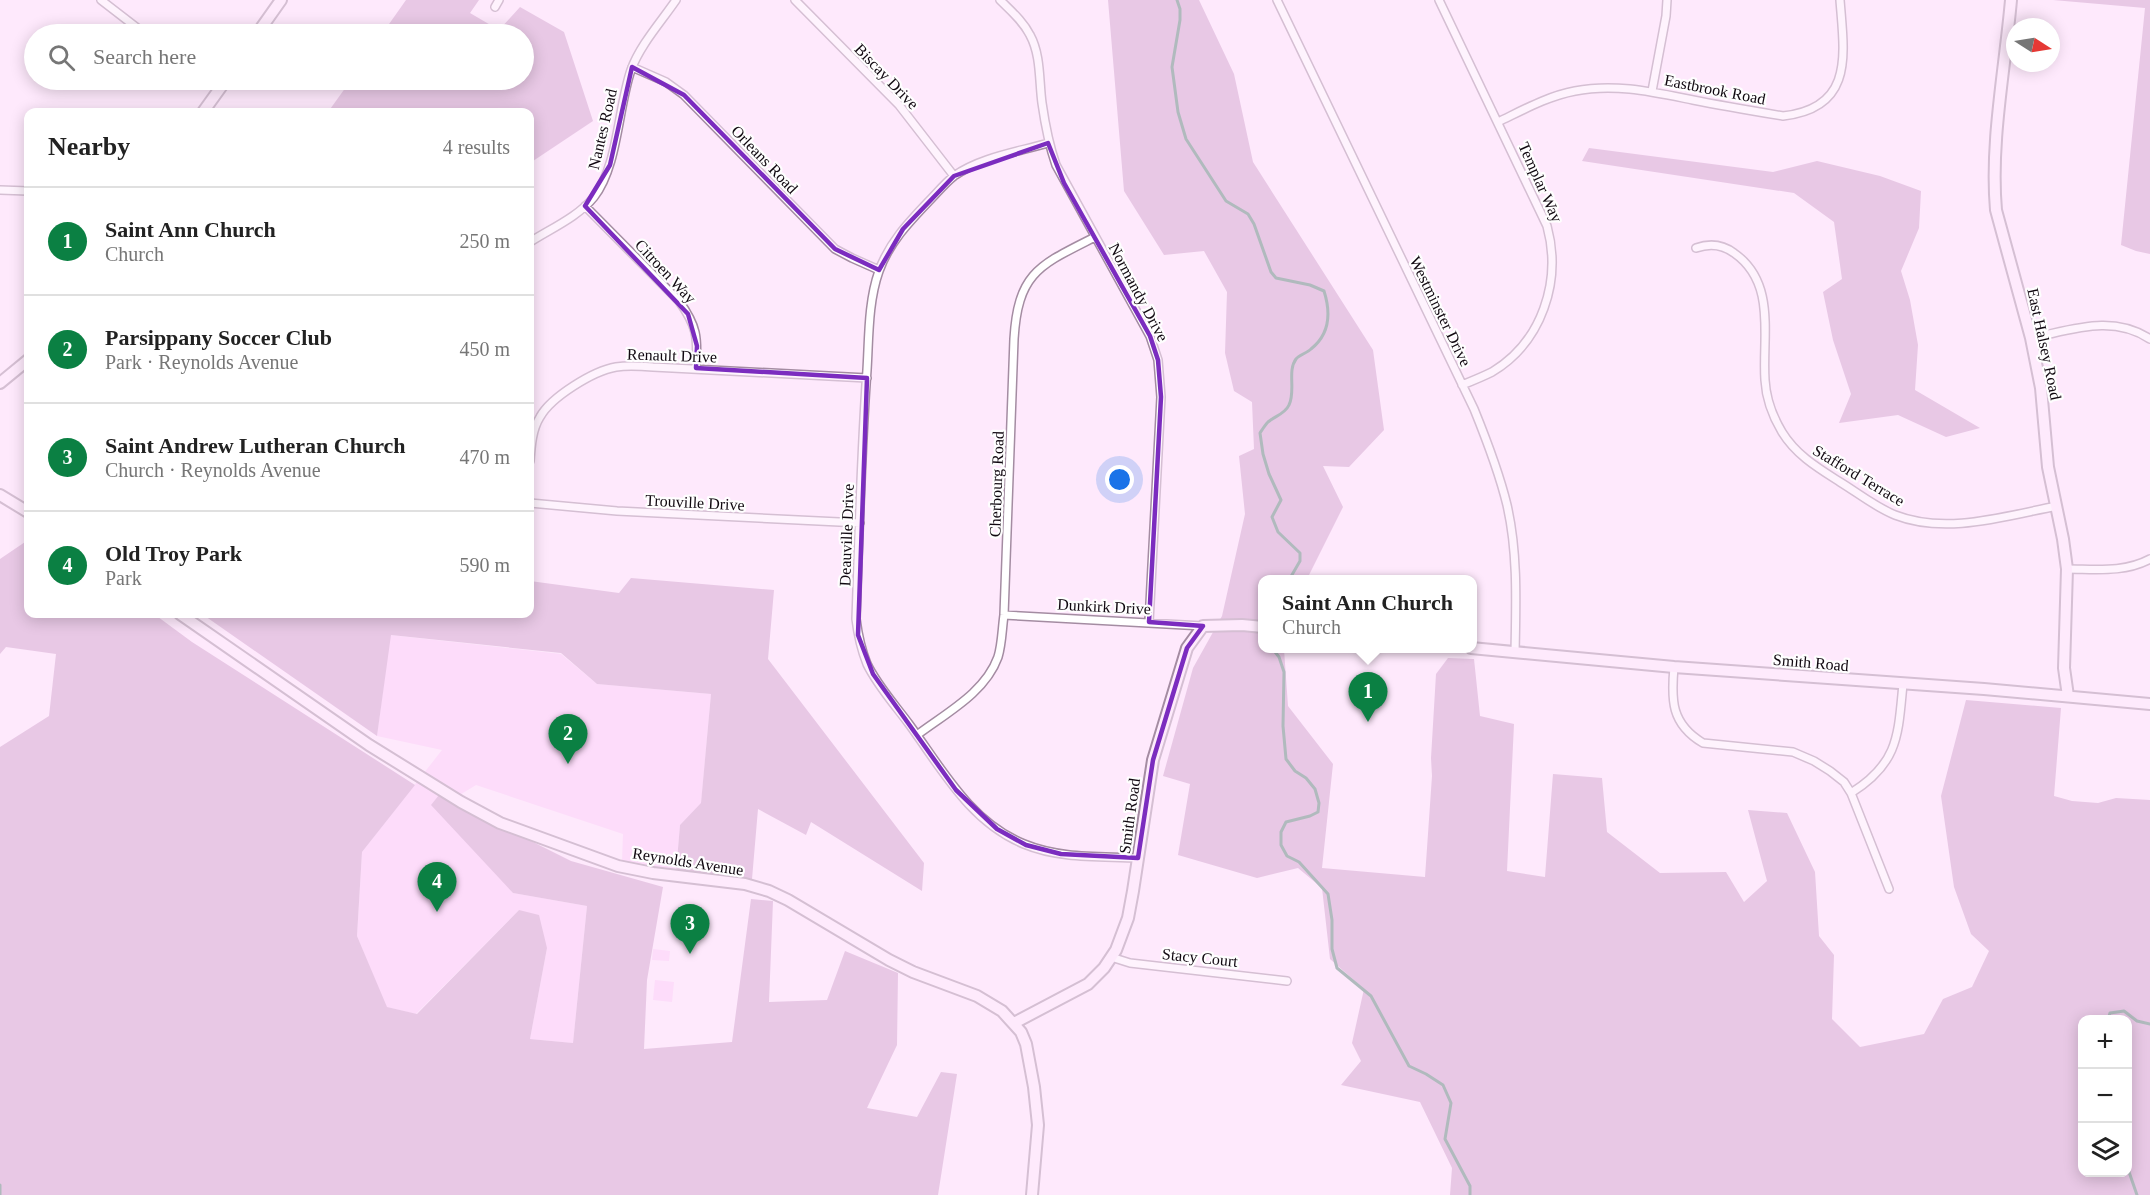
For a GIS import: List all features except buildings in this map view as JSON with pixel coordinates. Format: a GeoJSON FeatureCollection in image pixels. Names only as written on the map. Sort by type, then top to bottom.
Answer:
{"type":"FeatureCollection","features":[{"type":"Feature","properties":{"kind":"street"},"geometry":{"type":"LineString","coordinates":[[100,0],[132,24]]}},
{"type":"Feature","properties":{"kind":"street"},"geometry":{"type":"LineString","coordinates":[[264,24],[281,0]]}},
{"type":"Feature","properties":{"kind":"street"},"geometry":{"type":"LineString","coordinates":[[495,8],[499,0]]}},
{"type":"Feature","properties":{"kind":"street","name":"Nantes Road"},"geometry":{"type":"LineString","coordinates":[[534,239],[585,206],[603,183],[610,165],[624,92],[632,67],[676,0]]}},
{"type":"Feature","properties":{"kind":"street","name":"Biscay Drive"},"geometry":{"type":"LineString","coordinates":[[795,0],[899,105],[954,176]]}},
{"type":"Feature","properties":{"kind":"street","name":"Normandy Drive"},"geometry":{"type":"LineString","coordinates":[[1000,0],[1020,20],[1031,36],[1037,55],[1048,143],[1064,183],[1155,348],[1160,372],[1161,397],[1149,622]]}},
{"type":"Feature","properties":{"kind":"street","name":"Westminster Drive"},"geometry":{"type":"LineString","coordinates":[[1277,0],[1489,445],[1507,507],[1515,567],[1515,652]]}},
{"type":"Feature","properties":{"kind":"street","name":"Templar Way"},"geometry":{"type":"LineString","coordinates":[[1439,0],[1547,226],[1552,250],[1551,282],[1541,318],[1528,339],[1491,373],[1462,385]]}},
{"type":"Feature","properties":{"kind":"street"},"geometry":{"type":"LineString","coordinates":[[1652,91],[1667,0]]}},
{"type":"Feature","properties":{"kind":"street","name":"Eastbrook Road"},"geometry":{"type":"LineString","coordinates":[[1498,122],[1531,105],[1573,91],[1610,87],[1652,91],[1783,116],[1802,113],[1813,108],[1828,96],[1843,69],[1844,38],[1840,0]]}},
{"type":"Feature","properties":{"kind":"street","name":"East Halsey Road"},"geometry":{"type":"LineString","coordinates":[[2011,0],[1995,156],[1994,191],[2003,240],[2031,338],[2041,388],[2048,467],[2067,569],[2064,668],[2068,696]]}},
{"type":"Feature","properties":{"kind":"street","name":"Orleans Road"},"geometry":{"type":"LineString","coordinates":[[632,67],[666,82],[684,95],[835,249],[879,270]]}},
{"type":"Feature","properties":{"kind":"street"},"geometry":{"type":"LineString","coordinates":[[205,108],[215,90]]}},
{"type":"Feature","properties":{"kind":"street","name":"Deauville Drive"},"geometry":{"type":"LineString","coordinates":[[1048,143],[987,161],[954,176],[903,229],[879,270],[874,286],[867,378],[856,620],[861,647],[873,674],[956,790],[982,818],[1009,837],[1026,845],[1061,854],[1138,858]]}},
{"type":"Feature","properties":{"kind":"street"},"geometry":{"type":"LineString","coordinates":[[0,190],[24,191]]}},
{"type":"Feature","properties":{"kind":"street","name":"Citroen Way"},"geometry":{"type":"LineString","coordinates":[[585,206],[679,301],[688,314],[694,325],[697,346],[696,368]]}},
{"type":"Feature","properties":{"kind":"street","name":"Cherbourg Road"},"geometry":{"type":"LineString","coordinates":[[917,735],[977,690],[986,681],[998,656],[1004,615],[1017,308],[1026,285],[1042,266],[1095,237]]}},
{"type":"Feature","properties":{"kind":"street","name":"Stafford Terrace"},"geometry":{"type":"LineString","coordinates":[[1696,248],[1713,244],[1725,248],[1740,258],[1756,278],[1766,314],[1765,379],[1770,407],[1782,433],[1793,448],[1812,464],[1884,509],[1925,523],[1963,523],[2056,506]]}},
{"type":"Feature","properties":{"kind":"street"},"geometry":{"type":"LineString","coordinates":[[2031,338],[2109,324],[2127,328],[2150,339]]}},
{"type":"Feature","properties":{"kind":"street"},"geometry":{"type":"LineString","coordinates":[[0,383],[24,363]]}},
{"type":"Feature","properties":{"kind":"street","name":"Renault Drive"},"geometry":{"type":"LineString","coordinates":[[534,433],[541,414],[557,398],[590,376],[618,366],[867,378]]}},
{"type":"Feature","properties":{"kind":"street"},"geometry":{"type":"LineString","coordinates":[[0,495],[24,510]]}},
{"type":"Feature","properties":{"kind":"street","name":"Trouville Drive"},"geometry":{"type":"LineString","coordinates":[[534,503],[616,511],[860,523]]}},
{"type":"Feature","properties":{"kind":"street"},"geometry":{"type":"LineString","coordinates":[[2067,569],[2115,570],[2140,565],[2150,560]]}},
{"type":"Feature","properties":{"kind":"street","name":"Dunkirk Drive"},"geometry":{"type":"LineString","coordinates":[[1004,615],[1203,626]]}},
{"type":"Feature","properties":{"kind":"street","name":"Reynolds Avenue"},"geometry":{"type":"LineString","coordinates":[[186,618],[369,745],[500,824],[618,866],[653,873],[744,884],[769,891],[889,960],[989,1002],[1014,1023],[1026,1044],[1038,1125],[1032,1195]]}},
{"type":"Feature","properties":{"kind":"street"},"geometry":{"type":"LineString","coordinates":[[1203,626],[1258,627]]}},
{"type":"Feature","properties":{"kind":"street","name":"Smith Road"},"geometry":{"type":"LineString","coordinates":[[1014,1023],[1088,984],[1098,976],[1112,957],[1128,918],[1153,760],[1187,648],[1203,626]]}},
{"type":"Feature","properties":{"kind":"street","name":"Smith Road"},"geometry":{"type":"LineString","coordinates":[[1477,649],[1674,667],[2150,704]]}},
{"type":"Feature","properties":{"kind":"street"},"geometry":{"type":"LineString","coordinates":[[1674,667],[1671,693],[1676,713],[1682,726],[1692,736],[1703,743],[1793,752],[1814,761],[1844,782],[1851,793],[1889,889]]}},
{"type":"Feature","properties":{"kind":"street"},"geometry":{"type":"LineString","coordinates":[[1851,793],[1865,785],[1883,767],[1894,748],[1903,684]]}},
{"type":"Feature","properties":{"kind":"street","name":"Stacy Court"},"geometry":{"type":"LineString","coordinates":[[1112,957],[1130,963],[1287,981]]}},
{"type":"Feature","properties":{"kind":"highlighted area"},"geometry":{"type":"Polygon","coordinates":[[[632,67],[684,95],[835,249],[879,270],[903,229],[954,176],[1048,143],[1064,183],[1150,336],[1158,360],[1161,397],[1149,622],[1203,626],[1187,648],[1153,760],[1138,858],[1061,854],[1026,845],[997,829],[956,790],[873,674],[858,635],[867,378],[696,368],[697,346],[688,314],[585,206],[610,165],[632,67]]]}},
{"type":"Feature","properties":{"kind":"shaded area"},"geometry":{"type":"Polygon","coordinates":[[[406,0],[479,0],[470,13],[489,24],[389,24],[406,0]]]}},
{"type":"Feature","properties":{"kind":"shaded area"},"geometry":{"type":"Polygon","coordinates":[[[1108,0],[1199,0],[1234,74],[1253,162],[1373,350],[1384,430],[1349,467],[1323,466],[1343,507],[1309,575],[1258,575],[1258,653],[1284,653],[1288,706],[1333,764],[1322,868],[1425,877],[1436,674],[1448,658],[1474,659],[1480,716],[1514,724],[1507,871],[1545,877],[1553,774],[1602,778],[1607,832],[1660,873],[1726,872],[1744,902],[1767,881],[1748,810],[1787,813],[1815,872],[1819,936],[1834,955],[1832,1019],[1860,1047],[1924,1034],[1943,999],[1972,987],[1989,951],[1971,934],[1954,887],[1941,796],[1966,700],[2061,708],[2054,796],[2072,801],[2098,803],[2116,798],[2150,800],[2150,1195],[1450,1195],[1452,1168],[1420,1102],[1341,1085],[1361,1061],[1352,1043],[1364,989],[1330,959],[1322,888],[1298,868],[1257,878],[1178,855],[1190,784],[1163,776],[1193,668],[1222,616],[1245,514],[1239,456],[1254,449],[1252,402],[1234,391],[1225,353],[1227,292],[1204,251],[1164,255],[1124,191],[1108,0]]]}},
{"type":"Feature","properties":{"kind":"shaded area"},"geometry":{"type":"Polygon","coordinates":[[[2053,0],[2150,0],[2150,254],[2121,245],[2145,8],[2053,0]]]}},
{"type":"Feature","properties":{"kind":"shaded area"},"geometry":{"type":"Polygon","coordinates":[[[520,7],[564,32],[593,121],[534,160],[534,108],[331,108],[344,90],[534,90],[534,24],[504,24],[520,7]]]}},
{"type":"Feature","properties":{"kind":"shaded area"},"geometry":{"type":"Polygon","coordinates":[[[1589,148],[1773,172],[1817,161],[1880,176],[1921,191],[1919,228],[1901,271],[1910,300],[1918,345],[1915,390],[1980,428],[1946,437],[1898,415],[1839,423],[1851,394],[1833,340],[1823,292],[1842,279],[1834,222],[1794,193],[1582,161],[1589,148]]]}},
{"type":"Feature","properties":{"kind":"shaded area"},"geometry":{"type":"Polygon","coordinates":[[[24,543],[24,618],[159,618],[192,642],[415,785],[362,852],[357,936],[387,1007],[417,1014],[519,910],[539,915],[547,948],[530,1039],[573,1043],[587,906],[513,893],[431,805],[439,795],[571,861],[663,887],[647,980],[644,1049],[732,1042],[751,899],[773,901],[769,1002],[827,1000],[845,951],[898,973],[897,1045],[867,1108],[917,1117],[941,1072],[957,1074],[938,1195],[0,1195],[0,747],[49,716],[56,654],[6,647],[0,654],[0,559],[24,543]]]}},
{"type":"Feature","properties":{"kind":"shaded area"},"geometry":{"type":"Polygon","coordinates":[[[631,578],[774,590],[768,659],[924,863],[922,891],[811,822],[806,835],[758,809],[752,879],[676,872],[680,825],[701,803],[711,694],[597,684],[561,653],[391,635],[377,736],[208,618],[534,618],[534,582],[619,593],[631,578]]]}},
{"type":"Feature","properties":{"kind":"shaded area"},"geometry":{"type":"Polygon","coordinates":[[[390,635],[561,654],[597,684],[711,694],[701,804],[680,825],[676,872],[622,862],[623,834],[476,785],[453,799],[439,795],[513,893],[587,906],[573,1043],[530,1039],[547,948],[519,910],[416,1014],[386,1007],[357,936],[362,852],[442,750],[377,736],[390,635]]]}},
{"type":"Feature","properties":{"kind":"shaded area"},"geometry":{"type":"Polygon","coordinates":[[[653,949],[670,951],[669,961],[652,960],[653,949]]]}},
{"type":"Feature","properties":{"kind":"shaded area"},"geometry":{"type":"Polygon","coordinates":[[[655,980],[674,982],[672,1002],[653,1000],[655,980]]]}},
{"type":"Feature","properties":{"kind":"waterway"},"geometry":{"type":"LineString","coordinates":[[1177,0],[1180,20],[1172,67],[1178,112],[1186,139],[1226,201],[1248,214],[1254,224],[1271,272],[1276,278],[1310,285],[1324,291],[1328,307],[1327,323],[1322,337],[1293,364],[1292,394],[1289,405],[1282,413],[1268,422],[1260,433],[1269,474],[1281,500],[1272,517],[1278,532],[1300,553],[1300,561],[1292,575]]}},
{"type":"Feature","properties":{"kind":"waterway"},"geometry":{"type":"LineString","coordinates":[[1276,653],[1284,672],[1283,726],[1286,759],[1295,771],[1306,778],[1315,789],[1319,803],[1318,812],[1286,822],[1281,832],[1281,845],[1287,856],[1299,862],[1328,894],[1332,920],[1332,949],[1337,968],[1371,996],[1409,1066],[1443,1085],[1451,1103],[1445,1139],[1470,1186],[1470,1195]]}},
{"type":"Feature","properties":{"kind":"waterway"},"geometry":{"type":"LineString","coordinates":[[2109,1015],[2124,1011],[2129,1015]]}},
{"type":"Feature","properties":{"kind":"waterway"},"geometry":{"type":"LineString","coordinates":[[2132,1017],[2137,1021],[2150,1024]]}},
{"type":"Feature","properties":{"kind":"waterway"},"geometry":{"type":"LineString","coordinates":[[2131,1177],[2137,1195]]}},
{"type":"Feature","properties":{"kind":"waterway"},"geometry":{"type":"LineString","coordinates":[[0,1185],[0,1195]]}},
{"type":"Feature","properties":{"kind":"place","name":"Saint Ann Church"},"geometry":{"type":"Point","coordinates":[1368,722]}},
{"type":"Feature","properties":{"kind":"place","name":"Parsippany Soccer Club"},"geometry":{"type":"Point","coordinates":[568,764]}},
{"type":"Feature","properties":{"kind":"place","name":"Old Troy Park"},"geometry":{"type":"Point","coordinates":[437,912]}},
{"type":"Feature","properties":{"kind":"place","name":"Saint Andrew Lutheran Church"},"geometry":{"type":"Point","coordinates":[690,954]}}]}
